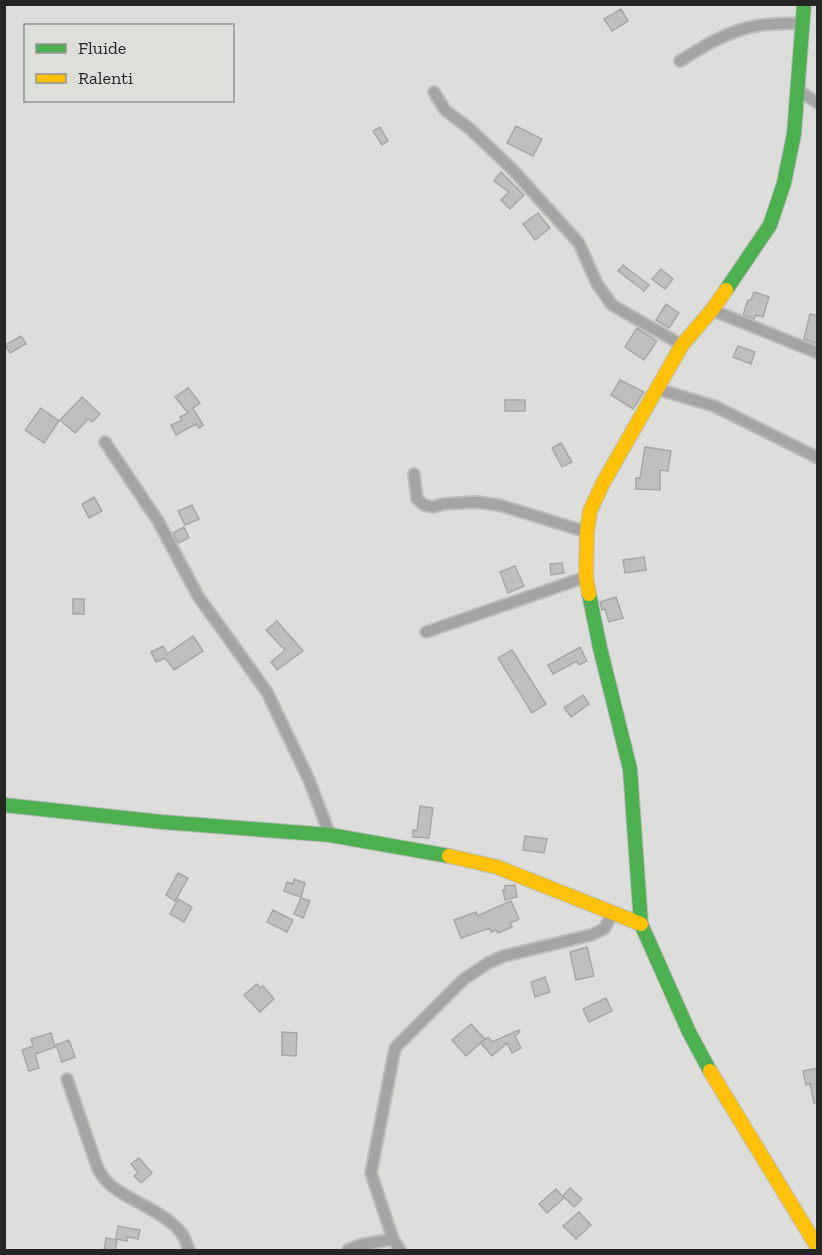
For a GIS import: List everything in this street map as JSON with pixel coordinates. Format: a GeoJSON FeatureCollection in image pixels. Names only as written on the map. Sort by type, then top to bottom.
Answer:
{"type":"FeatureCollection","features":[{"type":"Feature","properties":{"kind":"street"},"geometry":{"type":"LineString","coordinates":[[804,4],[794,134],[784,183],[770,225],[712,310],[682,345],[603,483],[590,511],[586,577],[600,648],[630,770],[641,924],[685,1023],[716,1083],[818,1248]]}},
{"type":"Feature","properties":{"kind":"street"},"geometry":{"type":"LineString","coordinates":[[680,61],[705,45],[734,32],[757,26],[803,23]]}},
{"type":"Feature","properties":{"kind":"street"},"geometry":{"type":"LineString","coordinates":[[799,91],[818,103]]}},
{"type":"Feature","properties":{"kind":"street"},"geometry":{"type":"LineString","coordinates":[[434,92],[445,110],[470,129],[512,170],[579,243],[606,299],[612,305],[682,345]]}},
{"type":"Feature","properties":{"kind":"street"},"geometry":{"type":"LineString","coordinates":[[712,310],[818,353]]}},
{"type":"Feature","properties":{"kind":"street"},"geometry":{"type":"LineString","coordinates":[[657,389],[714,406],[818,458]]}},
{"type":"Feature","properties":{"kind":"street"},"geometry":{"type":"LineString","coordinates":[[105,441],[159,521],[198,596],[267,692],[309,780],[330,835]]}},
{"type":"Feature","properties":{"kind":"street"},"geometry":{"type":"LineString","coordinates":[[414,474],[417,499],[424,505],[433,507],[443,504],[476,502],[499,505],[587,532]]}},
{"type":"Feature","properties":{"kind":"street"},"geometry":{"type":"LineString","coordinates":[[426,632],[586,577]]}},
{"type":"Feature","properties":{"kind":"street"},"geometry":{"type":"LineString","coordinates":[[4,805],[162,822],[330,835],[432,852],[497,867],[641,924]]}},
{"type":"Feature","properties":{"kind":"street"},"geometry":{"type":"LineString","coordinates":[[400,1251],[393,1239],[371,1173],[395,1048],[464,979],[488,963],[504,956],[591,935],[604,929],[613,913]]}},
{"type":"Feature","properties":{"kind":"street"},"geometry":{"type":"LineString","coordinates":[[68,1079],[98,1169],[105,1180],[115,1190],[174,1226],[184,1236],[189,1251]]}},
{"type":"Feature","properties":{"kind":"street"},"geometry":{"type":"LineString","coordinates":[[348,1251],[360,1245],[393,1239]]}},
{"type":"Feature","properties":{"kind":"building"},"geometry":{"type":"Polygon","coordinates":[[[621,9],[628,21],[612,31],[604,19],[621,9]]]}},
{"type":"Feature","properties":{"kind":"building"},"geometry":{"type":"Polygon","coordinates":[[[516,126],[542,139],[533,156],[507,143],[516,126]]]}},
{"type":"Feature","properties":{"kind":"building"},"geometry":{"type":"Polygon","coordinates":[[[380,127],[388,141],[382,145],[373,131],[380,127]]]}},
{"type":"Feature","properties":{"kind":"building"},"geometry":{"type":"Polygon","coordinates":[[[501,172],[524,195],[510,209],[501,200],[509,192],[494,181],[501,172]]]}},
{"type":"Feature","properties":{"kind":"building"},"geometry":{"type":"Polygon","coordinates":[[[538,213],[550,228],[535,240],[523,224],[538,213]]]}},
{"type":"Feature","properties":{"kind":"building"},"geometry":{"type":"Polygon","coordinates":[[[623,265],[649,285],[644,291],[618,271],[623,265]]]}},
{"type":"Feature","properties":{"kind":"building"},"geometry":{"type":"Polygon","coordinates":[[[661,269],[673,279],[665,289],[652,279],[661,269]]]}},
{"type":"Feature","properties":{"kind":"building"},"geometry":{"type":"Polygon","coordinates":[[[754,292],[769,297],[763,317],[756,315],[754,319],[743,315],[748,300],[751,300],[754,292]]]}},
{"type":"Feature","properties":{"kind":"building"},"geometry":{"type":"Polygon","coordinates":[[[666,304],[679,313],[669,328],[656,320],[666,304]]]}},
{"type":"Feature","properties":{"kind":"building"},"geometry":{"type":"Polygon","coordinates":[[[810,314],[818,316],[818,344],[804,339],[810,314]]]}},
{"type":"Feature","properties":{"kind":"building"},"geometry":{"type":"Polygon","coordinates":[[[637,328],[657,341],[644,360],[625,347],[637,328]]]}},
{"type":"Feature","properties":{"kind":"building"},"geometry":{"type":"Polygon","coordinates":[[[21,336],[26,344],[10,353],[5,345],[21,336]]]}},
{"type":"Feature","properties":{"kind":"building"},"geometry":{"type":"Polygon","coordinates":[[[738,346],[755,352],[751,364],[733,357],[738,346]]]}},
{"type":"Feature","properties":{"kind":"building"},"geometry":{"type":"Polygon","coordinates":[[[620,380],[644,392],[633,409],[611,395],[620,380]]]}},
{"type":"Feature","properties":{"kind":"building"},"geometry":{"type":"Polygon","coordinates":[[[188,388],[200,403],[193,408],[203,425],[199,428],[196,424],[176,435],[171,425],[182,420],[180,417],[188,413],[175,397],[188,388]]]}},
{"type":"Feature","properties":{"kind":"building"},"geometry":{"type":"Polygon","coordinates":[[[82,397],[100,414],[92,422],[88,419],[75,433],[60,420],[82,397]]]}},
{"type":"Feature","properties":{"kind":"building"},"geometry":{"type":"Polygon","coordinates":[[[505,400],[525,400],[525,411],[505,411],[505,400]]]}},
{"type":"Feature","properties":{"kind":"building"},"geometry":{"type":"Polygon","coordinates":[[[41,408],[59,421],[44,443],[25,430],[41,408]]]}},
{"type":"Feature","properties":{"kind":"building"},"geometry":{"type":"Polygon","coordinates":[[[561,443],[572,462],[562,467],[552,448],[561,443]]]}},
{"type":"Feature","properties":{"kind":"building"},"geometry":{"type":"Polygon","coordinates":[[[645,447],[671,451],[668,471],[660,470],[660,490],[636,489],[636,478],[640,478],[645,447]]]}},
{"type":"Feature","properties":{"kind":"building"},"geometry":{"type":"Polygon","coordinates":[[[94,497],[102,511],[89,518],[82,504],[94,497]]]}},
{"type":"Feature","properties":{"kind":"building"},"geometry":{"type":"Polygon","coordinates":[[[192,505],[199,519],[185,525],[178,511],[192,505]]]}},
{"type":"Feature","properties":{"kind":"building"},"geometry":{"type":"Polygon","coordinates":[[[184,527],[189,538],[178,543],[173,533],[184,527]]]}},
{"type":"Feature","properties":{"kind":"building"},"geometry":{"type":"Polygon","coordinates":[[[644,557],[646,570],[625,573],[623,560],[644,557]]]}},
{"type":"Feature","properties":{"kind":"building"},"geometry":{"type":"Polygon","coordinates":[[[562,563],[564,573],[551,575],[550,564],[562,563]]]}},
{"type":"Feature","properties":{"kind":"building"},"geometry":{"type":"Polygon","coordinates":[[[515,566],[524,586],[508,593],[500,572],[515,566]]]}},
{"type":"Feature","properties":{"kind":"building"},"geometry":{"type":"Polygon","coordinates":[[[616,597],[623,618],[609,622],[600,602],[616,597]]]}},
{"type":"Feature","properties":{"kind":"building"},"geometry":{"type":"Polygon","coordinates":[[[73,599],[84,599],[84,614],[73,614],[73,599]]]}},
{"type":"Feature","properties":{"kind":"building"},"geometry":{"type":"Polygon","coordinates":[[[277,621],[303,651],[277,670],[271,662],[285,650],[266,630],[277,621]]]}},
{"type":"Feature","properties":{"kind":"building"},"geometry":{"type":"Polygon","coordinates":[[[193,636],[203,651],[174,670],[165,658],[156,662],[151,652],[163,646],[167,654],[193,636]]]}},
{"type":"Feature","properties":{"kind":"building"},"geometry":{"type":"Polygon","coordinates":[[[580,647],[587,661],[579,665],[577,661],[553,674],[548,665],[580,647]]]}},
{"type":"Feature","properties":{"kind":"building"},"geometry":{"type":"Polygon","coordinates":[[[512,650],[546,704],[532,713],[498,658],[512,650]]]}},
{"type":"Feature","properties":{"kind":"building"},"geometry":{"type":"Polygon","coordinates":[[[583,695],[589,704],[571,717],[564,708],[583,695]]]}},
{"type":"Feature","properties":{"kind":"building"},"geometry":{"type":"Polygon","coordinates":[[[420,806],[433,808],[429,838],[413,837],[413,830],[417,830],[420,806]]]}},
{"type":"Feature","properties":{"kind":"building"},"geometry":{"type":"Polygon","coordinates":[[[525,836],[547,839],[544,853],[523,850],[525,836]]]}},
{"type":"Feature","properties":{"kind":"building"},"geometry":{"type":"Polygon","coordinates":[[[178,873],[188,878],[175,901],[166,895],[178,873]]]}},
{"type":"Feature","properties":{"kind":"building"},"geometry":{"type":"Polygon","coordinates":[[[294,879],[305,883],[301,897],[284,891],[287,882],[293,884],[294,879]]]}},
{"type":"Feature","properties":{"kind":"building"},"geometry":{"type":"Polygon","coordinates":[[[515,885],[517,897],[505,900],[503,890],[505,886],[515,885]]]}},
{"type":"Feature","properties":{"kind":"building"},"geometry":{"type":"Polygon","coordinates":[[[301,898],[310,901],[303,918],[294,914],[301,898]]]}},
{"type":"Feature","properties":{"kind":"building"},"geometry":{"type":"Polygon","coordinates":[[[178,899],[192,907],[184,922],[170,914],[178,899]]]}},
{"type":"Feature","properties":{"kind":"building"},"geometry":{"type":"Polygon","coordinates":[[[511,901],[519,919],[510,923],[512,927],[498,933],[496,930],[491,932],[490,928],[461,938],[454,920],[476,912],[477,916],[511,901]]]}},
{"type":"Feature","properties":{"kind":"building"},"geometry":{"type":"Polygon","coordinates":[[[273,910],[293,920],[287,932],[267,922],[273,910]]]}},
{"type":"Feature","properties":{"kind":"building"},"geometry":{"type":"Polygon","coordinates":[[[587,947],[594,976],[576,980],[570,952],[587,947]]]}},
{"type":"Feature","properties":{"kind":"building"},"geometry":{"type":"Polygon","coordinates":[[[545,977],[550,992],[535,997],[531,982],[545,977]]]}},
{"type":"Feature","properties":{"kind":"building"},"geometry":{"type":"Polygon","coordinates":[[[257,984],[260,988],[263,986],[274,999],[260,1012],[244,995],[257,984]]]}},
{"type":"Feature","properties":{"kind":"building"},"geometry":{"type":"Polygon","coordinates":[[[606,998],[612,1011],[589,1022],[583,1009],[606,998]]]}},
{"type":"Feature","properties":{"kind":"building"},"geometry":{"type":"Polygon","coordinates":[[[471,1024],[485,1039],[466,1056],[452,1040],[471,1024]]]}},
{"type":"Feature","properties":{"kind":"building"},"geometry":{"type":"Polygon","coordinates":[[[519,1030],[520,1032],[515,1036],[521,1048],[512,1053],[507,1043],[492,1056],[481,1043],[488,1037],[492,1042],[519,1030]]]}},
{"type":"Feature","properties":{"kind":"building"},"geometry":{"type":"Polygon","coordinates":[[[282,1032],[297,1033],[296,1056],[282,1055],[282,1032]]]}},
{"type":"Feature","properties":{"kind":"building"},"geometry":{"type":"Polygon","coordinates":[[[51,1033],[55,1047],[35,1054],[39,1068],[29,1071],[22,1050],[33,1046],[31,1039],[51,1033]]]}},
{"type":"Feature","properties":{"kind":"building"},"geometry":{"type":"Polygon","coordinates":[[[69,1040],[75,1057],[62,1062],[56,1045],[69,1040]]]}},
{"type":"Feature","properties":{"kind":"building"},"geometry":{"type":"Polygon","coordinates":[[[818,1068],[818,1103],[814,1103],[810,1084],[806,1085],[803,1071],[818,1068]]]}},
{"type":"Feature","properties":{"kind":"building"},"geometry":{"type":"Polygon","coordinates":[[[139,1158],[152,1173],[141,1183],[134,1176],[138,1173],[131,1164],[139,1158]]]}},
{"type":"Feature","properties":{"kind":"building"},"geometry":{"type":"Polygon","coordinates":[[[570,1188],[582,1199],[574,1207],[563,1196],[570,1188]]]}},
{"type":"Feature","properties":{"kind":"building"},"geometry":{"type":"Polygon","coordinates":[[[556,1189],[564,1198],[547,1213],[539,1204],[556,1189]]]}},
{"type":"Feature","properties":{"kind":"building"},"geometry":{"type":"Polygon","coordinates":[[[579,1212],[591,1225],[576,1239],[563,1226],[579,1212]]]}},
{"type":"Feature","properties":{"kind":"building"},"geometry":{"type":"Polygon","coordinates":[[[118,1226],[140,1230],[138,1239],[127,1237],[127,1241],[116,1239],[118,1226]]]}},
{"type":"Feature","properties":{"kind":"building"},"geometry":{"type":"Polygon","coordinates":[[[106,1238],[117,1240],[115,1251],[104,1251],[106,1238]]]}},
{"type":"Feature","properties":{"kind":"traffic: fast"},"geometry":{"type":"LineString","coordinates":[[726,290],[770,225],[784,183],[794,134],[804,4]]}},
{"type":"Feature","properties":{"kind":"traffic: fast"},"geometry":{"type":"LineString","coordinates":[[589,594],[630,769],[641,924],[689,1032],[710,1071]]}},
{"type":"Feature","properties":{"kind":"traffic: fast"},"geometry":{"type":"LineString","coordinates":[[4,805],[162,822],[330,835],[449,856]]}},
{"type":"Feature","properties":{"kind":"traffic: slow"},"geometry":{"type":"LineString","coordinates":[[589,594],[586,577],[590,511],[603,483],[682,345],[726,290]]}},
{"type":"Feature","properties":{"kind":"traffic: slow"},"geometry":{"type":"LineString","coordinates":[[449,856],[497,867],[641,924]]}},
{"type":"Feature","properties":{"kind":"traffic: slow"},"geometry":{"type":"LineString","coordinates":[[710,1071],[818,1248]]}}]}
